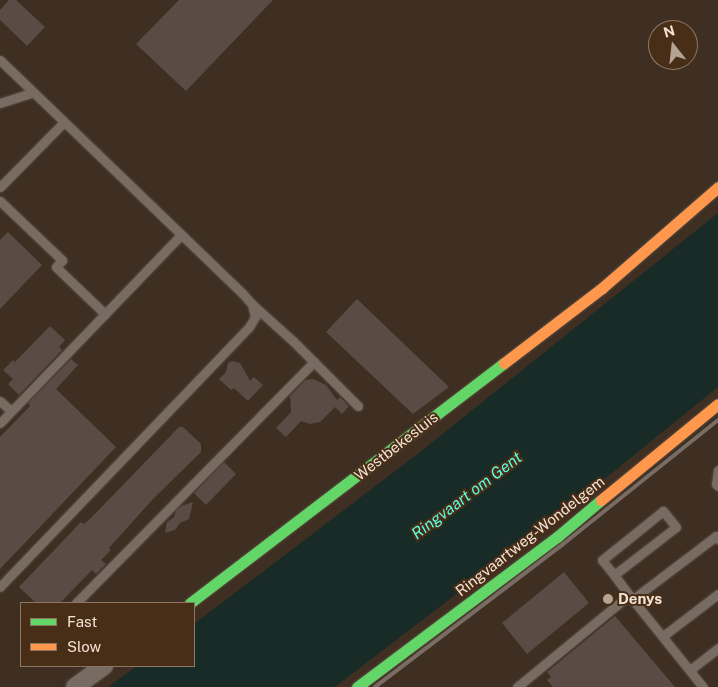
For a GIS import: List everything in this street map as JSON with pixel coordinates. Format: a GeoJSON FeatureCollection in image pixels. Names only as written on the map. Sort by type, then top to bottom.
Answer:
{"type":"FeatureCollection","features":[{"type":"Feature","properties":{"kind":"street","name":"Westbekesluis"},"geometry":{"type":"LineString","coordinates":[[191,602],[602,288],[718,187]]}},
{"type":"Feature","properties":{"kind":"street","name":"Ringvaartweg-Wondelgem"},"geometry":{"type":"LineString","coordinates":[[356,687],[556,537],[718,404]]}},
{"type":"Feature","properties":{"kind":"street"},"geometry":{"type":"LineString","coordinates":[[75,687],[103,667]]}},
{"type":"Feature","properties":{"kind":"lane"},"geometry":{"type":"LineString","coordinates":[[0,60],[358,406]]}},
{"type":"Feature","properties":{"kind":"lane"},"geometry":{"type":"LineString","coordinates":[[0,103],[33,92]]}},
{"type":"Feature","properties":{"kind":"lane"},"geometry":{"type":"LineString","coordinates":[[0,187],[64,122]]}},
{"type":"Feature","properties":{"kind":"lane"},"geometry":{"type":"LineString","coordinates":[[0,201],[62,260],[56,267],[105,314]]}},
{"type":"Feature","properties":{"kind":"lane"},"geometry":{"type":"LineString","coordinates":[[0,423],[181,234]]}},
{"type":"Feature","properties":{"kind":"lane"},"geometry":{"type":"LineString","coordinates":[[0,587],[250,327],[255,317],[252,304]]}},
{"type":"Feature","properties":{"kind":"lane"},"geometry":{"type":"LineString","coordinates":[[77,602],[314,362]]}},
{"type":"Feature","properties":{"kind":"lane"},"geometry":{"type":"LineString","coordinates":[[0,400],[11,412]]}},
{"type":"Feature","properties":{"kind":"lane"},"geometry":{"type":"LineString","coordinates":[[718,470],[716,484],[718,486]]}},
{"type":"Feature","properties":{"kind":"lane"},"geometry":{"type":"LineString","coordinates":[[614,575],[676,527],[663,511],[602,560],[703,687]]}},
{"type":"Feature","properties":{"kind":"lane"},"geometry":{"type":"LineString","coordinates":[[517,687],[631,597],[716,536],[718,538]]}},
{"type":"Feature","properties":{"kind":"lane"},"geometry":{"type":"LineString","coordinates":[[663,636],[718,594]]}},
{"type":"Feature","properties":{"kind":"lane"},"geometry":{"type":"LineString","coordinates":[[690,670],[718,648]]}},
{"type":"Feature","properties":{"kind":"water","name":"Ringvaart om Gent"},"geometry":{"type":"Polygon","coordinates":[[[718,213],[718,387],[575,503],[335,687],[108,687],[136,667],[195,667],[195,623],[415,456],[718,213]]]}},
{"type":"Feature","properties":{"kind":"building"},"geometry":{"type":"Polygon","coordinates":[[[9,0],[16,0],[45,27],[27,46],[0,20],[0,10],[9,0]]]}},
{"type":"Feature","properties":{"kind":"building"},"geometry":{"type":"Polygon","coordinates":[[[179,0],[273,0],[186,91],[136,44],[179,0]]]}},
{"type":"Feature","properties":{"kind":"building"},"geometry":{"type":"Polygon","coordinates":[[[8,232],[42,265],[0,309],[0,240],[8,232]]]}},
{"type":"Feature","properties":{"kind":"building"},"geometry":{"type":"Polygon","coordinates":[[[357,299],[449,387],[413,414],[326,332],[357,299]]]}},
{"type":"Feature","properties":{"kind":"building"},"geometry":{"type":"Polygon","coordinates":[[[50,326],[65,340],[59,347],[62,350],[19,395],[8,384],[13,379],[3,370],[13,360],[15,362],[50,326]]]}},
{"type":"Feature","properties":{"kind":"building"},"geometry":{"type":"Polygon","coordinates":[[[71,359],[78,365],[56,389],[116,447],[0,569],[0,437],[30,406],[28,403],[71,359]]]}},
{"type":"Feature","properties":{"kind":"building"},"geometry":{"type":"Polygon","coordinates":[[[232,361],[240,363],[250,381],[254,377],[263,385],[248,401],[234,388],[231,390],[219,379],[226,372],[228,363],[232,361]]]}},
{"type":"Feature","properties":{"kind":"building"},"geometry":{"type":"Polygon","coordinates":[[[313,379],[326,385],[337,400],[340,397],[349,406],[342,414],[335,407],[320,422],[310,424],[301,421],[286,437],[276,428],[291,412],[290,396],[305,380],[313,379]]]}},
{"type":"Feature","properties":{"kind":"building"},"geometry":{"type":"Polygon","coordinates":[[[179,427],[183,427],[201,444],[201,452],[153,499],[109,548],[111,550],[101,560],[106,564],[96,574],[92,570],[61,602],[35,602],[19,587],[81,522],[84,524],[179,427]]]}},
{"type":"Feature","properties":{"kind":"building"},"geometry":{"type":"Polygon","coordinates":[[[224,462],[236,474],[206,505],[194,493],[224,462]]]}},
{"type":"Feature","properties":{"kind":"building"},"geometry":{"type":"Polygon","coordinates":[[[193,502],[189,519],[180,523],[175,530],[165,533],[167,522],[174,517],[176,510],[193,502]]]}},
{"type":"Feature","properties":{"kind":"building"},"geometry":{"type":"Polygon","coordinates":[[[564,572],[589,603],[527,654],[502,623],[564,572]]]}},
{"type":"Feature","properties":{"kind":"building"},"geometry":{"type":"Polygon","coordinates":[[[615,616],[675,687],[553,687],[547,680],[551,677],[547,672],[615,616]]]}},
{"type":"Feature","properties":{"kind":"railway"},"geometry":{"type":"LineString","coordinates":[[375,687],[562,545],[718,420]]}},
{"type":"Feature","properties":{"kind":"traffic: fast"},"geometry":{"type":"LineString","coordinates":[[191,602],[504,363]]}},
{"type":"Feature","properties":{"kind":"traffic: fast"},"geometry":{"type":"LineString","coordinates":[[357,687],[557,537],[601,500]]}},
{"type":"Feature","properties":{"kind":"traffic: slow"},"geometry":{"type":"LineString","coordinates":[[504,363],[602,288],[718,187]]}},
{"type":"Feature","properties":{"kind":"traffic: slow"},"geometry":{"type":"LineString","coordinates":[[601,500],[718,404]]}},
{"type":"Feature","properties":{"kind":"place","name":"Denys"},"geometry":{"type":"Point","coordinates":[608,599]}}]}
